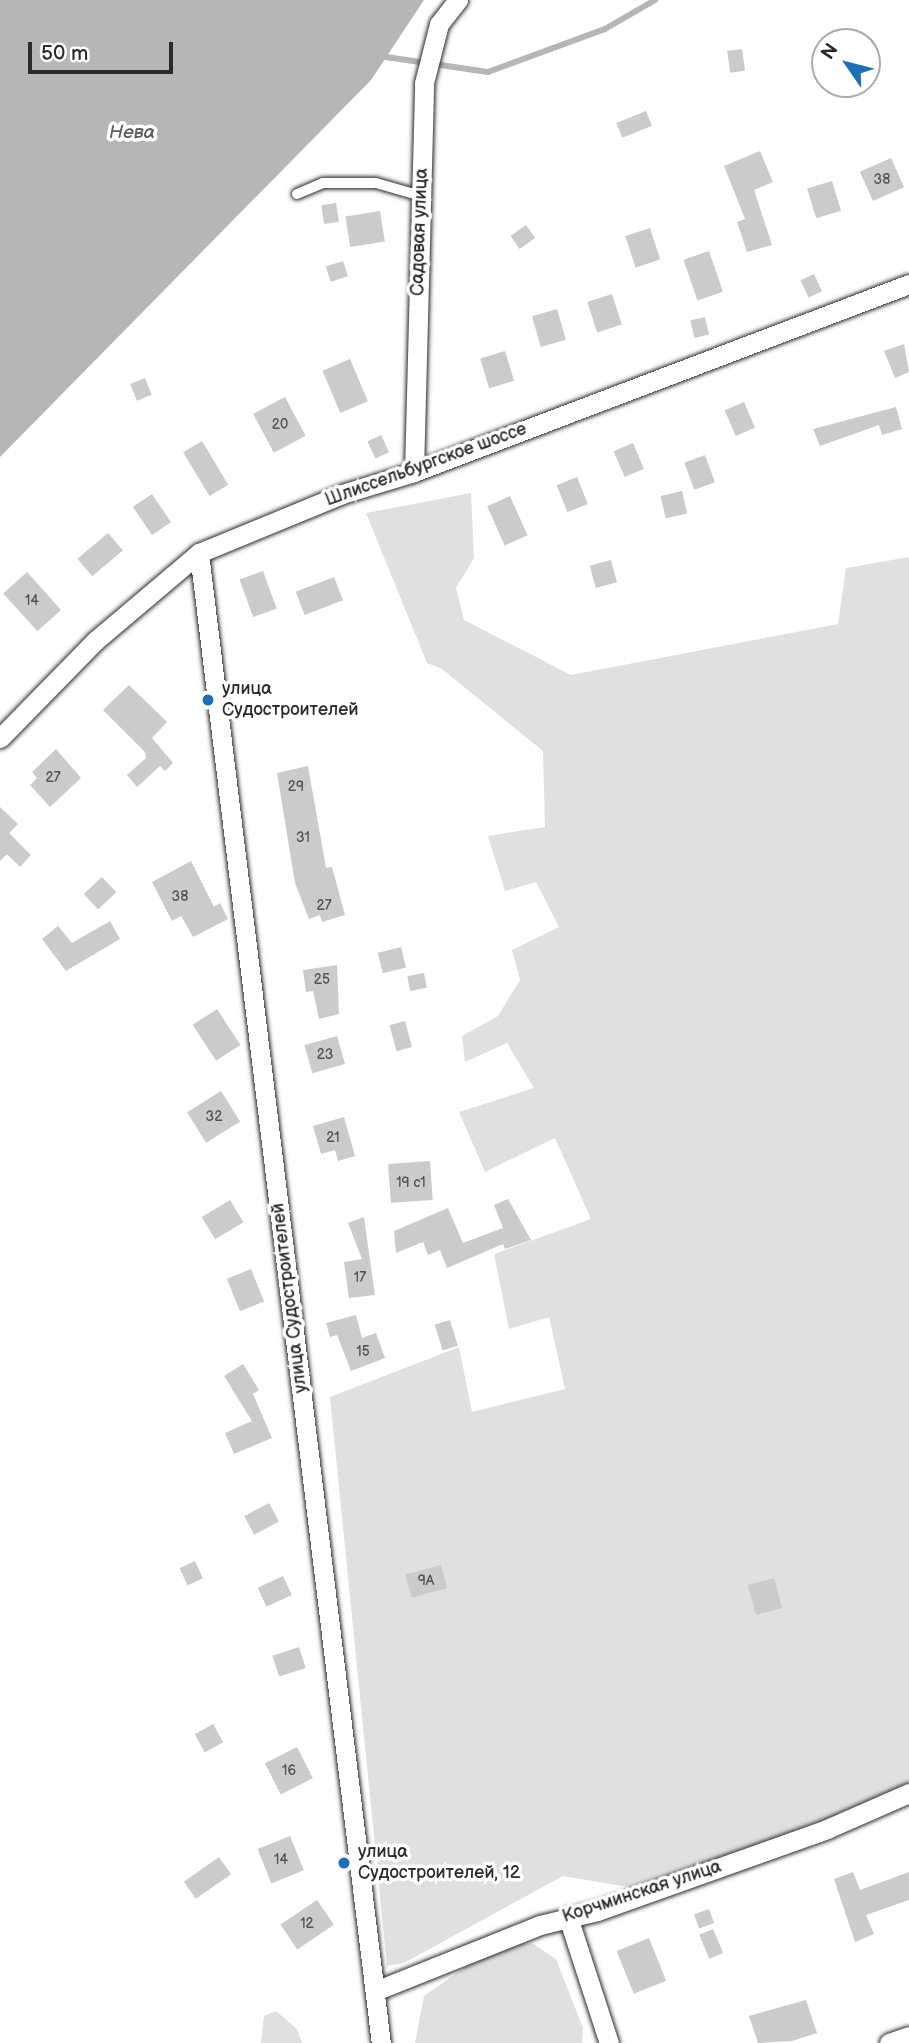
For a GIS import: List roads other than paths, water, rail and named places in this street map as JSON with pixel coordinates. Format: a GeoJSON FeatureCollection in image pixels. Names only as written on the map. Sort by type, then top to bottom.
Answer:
{"type":"FeatureCollection","features":[{"type":"Feature","properties":{"kind":"street","name":"Садовая улица"},"geometry":{"type":"LineString","coordinates":[[414,472],[424,83],[439,24],[458,0]]}},
{"type":"Feature","properties":{"kind":"street","name":"Шлиссельбургское шоссе"},"geometry":{"type":"LineString","coordinates":[[0,738],[96,640],[199,553],[317,503],[414,472],[909,284]]}},
{"type":"Feature","properties":{"kind":"street","name":"улица Судостроителей"},"geometry":{"type":"LineString","coordinates":[[199,553],[381,2043]]}},
{"type":"Feature","properties":{"kind":"street","name":"Корчминская улица"},"geometry":{"type":"LineString","coordinates":[[375,1991],[568,1917],[827,1829],[909,1793]]}},
{"type":"Feature","properties":{"kind":"street"},"geometry":{"type":"LineString","coordinates":[[568,1917],[609,2043]]}},
{"type":"Feature","properties":{"kind":"street"},"geometry":{"type":"LineString","coordinates":[[890,2043],[909,2036]]}},
{"type":"Feature","properties":{"kind":"lane"},"geometry":{"type":"LineString","coordinates":[[297,194],[323,183],[376,183],[421,196]]}},
{"type":"Feature","properties":{"kind":"water","name":"Нева"},"geometry":{"type":"Polygon","coordinates":[[[0,0],[424,0],[371,80],[0,457],[0,0]]]}},
{"type":"Feature","properties":{"kind":"waterway"},"geometry":{"type":"LineString","coordinates":[[386,57],[488,72],[605,29],[655,0]]}},
{"type":"Feature","properties":{"kind":"place","name":"улица Судостроителей"},"geometry":{"type":"Point","coordinates":[208,700]}},
{"type":"Feature","properties":{"kind":"place","name":"улица Судостроителей, 12"},"geometry":{"type":"Point","coordinates":[344,1863]}}]}
